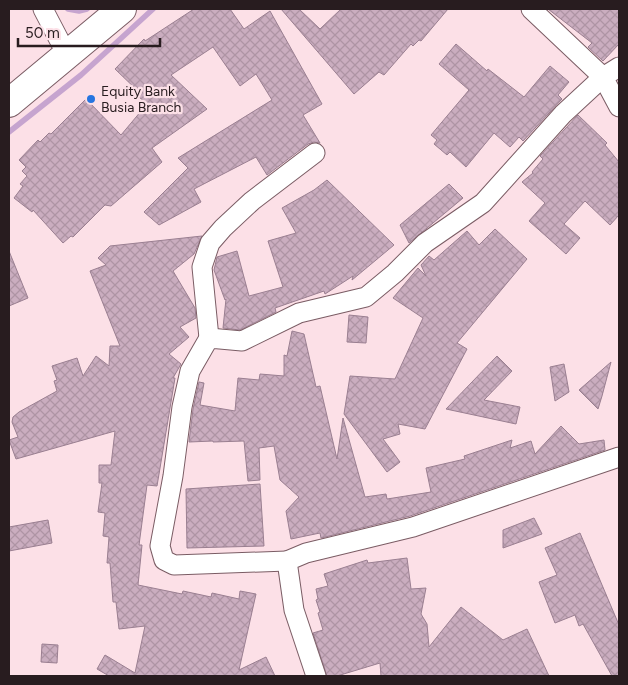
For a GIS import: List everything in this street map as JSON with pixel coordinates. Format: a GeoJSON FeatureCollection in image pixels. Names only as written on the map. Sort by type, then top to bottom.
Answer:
{"type":"FeatureCollection","features":[{"type":"Feature","properties":{"kind":"highway"},"geometry":{"type":"LineString","coordinates":[[9,103],[122,9]]}},
{"type":"Feature","properties":{"kind":"street"},"geometry":{"type":"LineString","coordinates":[[43,9],[67,55]]}},
{"type":"Feature","properties":{"kind":"street"},"geometry":{"type":"LineString","coordinates":[[531,9],[603,78],[619,107]]}},
{"type":"Feature","properties":{"kind":"street"},"geometry":{"type":"LineString","coordinates":[[209,338],[242,341],[299,313],[366,297],[395,273],[426,243],[483,203],[563,114],[603,78],[619,68]]}},
{"type":"Feature","properties":{"kind":"street"},"geometry":{"type":"LineString","coordinates":[[315,153],[252,201],[210,243],[202,267],[209,338],[190,371],[182,407],[160,546],[164,560],[174,565],[287,561],[306,553],[413,527],[619,457]]}},
{"type":"Feature","properties":{"kind":"street"},"geometry":{"type":"LineString","coordinates":[[287,561],[294,610],[316,676]]}},
{"type":"Feature","properties":{"kind":"building"},"geometry":{"type":"Polygon","coordinates":[[[194,9],[230,9],[244,29],[270,11],[322,104],[303,115],[320,143],[308,144],[267,175],[256,157],[194,189],[201,202],[159,225],[144,212],[188,168],[178,158],[272,100],[256,74],[240,86],[213,47],[171,75],[207,109],[152,148],[162,162],[111,206],[105,205],[73,237],[71,236],[63,243],[33,210],[32,212],[14,198],[23,186],[20,184],[27,176],[22,171],[26,167],[19,160],[38,140],[40,142],[49,133],[51,134],[86,99],[121,135],[147,104],[139,97],[141,94],[115,69],[144,39],[145,41],[194,9]]]}},
{"type":"Feature","properties":{"kind":"building"},"geometry":{"type":"Polygon","coordinates":[[[281,9],[299,9],[320,29],[341,9],[448,9],[421,41],[419,40],[413,46],[411,44],[384,75],[379,72],[354,94],[281,9]]]}},
{"type":"Feature","properties":{"kind":"building"},"geometry":{"type":"Polygon","coordinates":[[[548,9],[619,9],[619,44],[603,61],[588,47],[592,43],[548,9]]]}},
{"type":"Feature","properties":{"kind":"building"},"geometry":{"type":"Polygon","coordinates":[[[456,44],[487,71],[488,69],[524,97],[550,66],[569,82],[558,95],[562,99],[523,141],[519,137],[510,147],[494,133],[466,167],[450,152],[447,155],[434,144],[437,140],[431,135],[469,90],[439,64],[456,44]]]}},
{"type":"Feature","properties":{"kind":"building"},"geometry":{"type":"Polygon","coordinates":[[[578,115],[607,143],[605,145],[619,162],[619,215],[610,225],[585,201],[564,224],[580,238],[566,254],[529,221],[545,203],[522,182],[533,173],[543,159],[540,156],[578,115]]]}},
{"type":"Feature","properties":{"kind":"building"},"geometry":{"type":"Polygon","coordinates":[[[327,180],[394,245],[352,280],[353,276],[325,294],[324,291],[275,308],[276,312],[240,330],[223,328],[226,299],[214,270],[217,257],[237,251],[249,296],[283,287],[268,241],[296,233],[282,208],[314,190],[327,180]]]}},
{"type":"Feature","properties":{"kind":"building"},"geometry":{"type":"Polygon","coordinates":[[[449,184],[463,198],[409,243],[400,225],[449,184]]]}},
{"type":"Feature","properties":{"kind":"building"},"geometry":{"type":"Polygon","coordinates":[[[495,229],[527,259],[457,343],[467,349],[425,429],[398,424],[400,434],[383,439],[400,462],[387,472],[344,414],[350,376],[395,379],[423,318],[393,298],[418,268],[426,276],[421,265],[429,256],[434,260],[467,231],[479,245],[495,229]]]}},
{"type":"Feature","properties":{"kind":"building"},"geometry":{"type":"Polygon","coordinates":[[[202,236],[194,254],[173,271],[195,308],[196,318],[180,327],[189,337],[169,354],[181,364],[173,378],[175,378],[157,486],[147,485],[139,545],[142,545],[138,585],[182,594],[183,591],[211,597],[212,593],[239,599],[240,591],[256,594],[239,670],[266,657],[275,676],[109,676],[97,669],[105,655],[135,673],[145,626],[119,629],[116,602],[113,602],[110,563],[107,563],[109,537],[103,536],[105,513],[98,512],[102,483],[99,483],[99,465],[111,465],[115,431],[16,459],[9,440],[18,437],[12,422],[13,417],[57,391],[54,381],[57,380],[52,366],[77,358],[83,376],[96,356],[109,366],[110,346],[120,346],[90,271],[106,265],[98,258],[110,246],[202,236]]]}},
{"type":"Feature","properties":{"kind":"building"},"geometry":{"type":"Polygon","coordinates":[[[9,251],[28,298],[9,306],[9,251]]]}},
{"type":"Feature","properties":{"kind":"building"},"geometry":{"type":"Polygon","coordinates":[[[349,315],[368,317],[366,343],[347,342],[349,315]]]}},
{"type":"Feature","properties":{"kind":"building"},"geometry":{"type":"Polygon","coordinates":[[[292,331],[304,334],[316,387],[320,386],[337,459],[343,418],[365,497],[386,494],[387,499],[431,492],[426,468],[465,459],[464,456],[512,440],[510,448],[531,441],[535,454],[561,426],[579,444],[604,440],[605,450],[410,516],[321,538],[320,533],[291,539],[286,511],[299,497],[280,480],[274,446],[259,448],[260,480],[248,481],[244,441],[189,442],[199,382],[204,383],[200,405],[235,411],[238,378],[259,380],[260,374],[284,376],[284,355],[287,356],[292,331]]]}},
{"type":"Feature","properties":{"kind":"building"},"geometry":{"type":"Polygon","coordinates":[[[497,356],[512,371],[484,400],[520,407],[516,424],[446,409],[497,356]]]}},
{"type":"Feature","properties":{"kind":"building"},"geometry":{"type":"Polygon","coordinates":[[[611,362],[602,396],[598,409],[579,390],[611,362]]]}},
{"type":"Feature","properties":{"kind":"building"},"geometry":{"type":"Polygon","coordinates":[[[564,364],[569,392],[555,401],[550,367],[564,364]]]}},
{"type":"Feature","properties":{"kind":"building"},"geometry":{"type":"Polygon","coordinates":[[[260,484],[264,546],[187,548],[186,489],[260,484]]]}},
{"type":"Feature","properties":{"kind":"building"},"geometry":{"type":"Polygon","coordinates":[[[534,518],[542,534],[503,548],[503,530],[534,518]]]}},
{"type":"Feature","properties":{"kind":"building"},"geometry":{"type":"Polygon","coordinates":[[[48,520],[52,543],[9,551],[9,527],[48,520]]]}},
{"type":"Feature","properties":{"kind":"building"},"geometry":{"type":"Polygon","coordinates":[[[580,533],[619,625],[619,676],[612,676],[583,624],[579,626],[575,615],[555,623],[539,582],[557,575],[545,548],[580,533]]]}},
{"type":"Feature","properties":{"kind":"building"},"geometry":{"type":"Polygon","coordinates":[[[407,558],[411,589],[426,588],[421,614],[427,624],[429,647],[461,607],[503,640],[527,629],[549,676],[381,676],[380,663],[337,676],[327,676],[313,633],[323,630],[318,613],[320,612],[316,600],[318,599],[316,589],[328,586],[324,574],[367,560],[368,563],[407,558]]]}},
{"type":"Feature","properties":{"kind":"building"},"geometry":{"type":"Polygon","coordinates":[[[42,644],[58,645],[57,663],[41,662],[42,644]]]}},
{"type":"Feature","properties":{"kind":"waterway"},"geometry":{"type":"LineString","coordinates":[[68,9],[79,11],[87,9]]}},
{"type":"Feature","properties":{"kind":"waterway"},"geometry":{"type":"LineString","coordinates":[[9,132],[81,75],[153,9]]}},
{"type":"Feature","properties":{"kind":"place","name":"Equity Bank Busia Branch"},"geometry":{"type":"Point","coordinates":[91,99]}}]}
